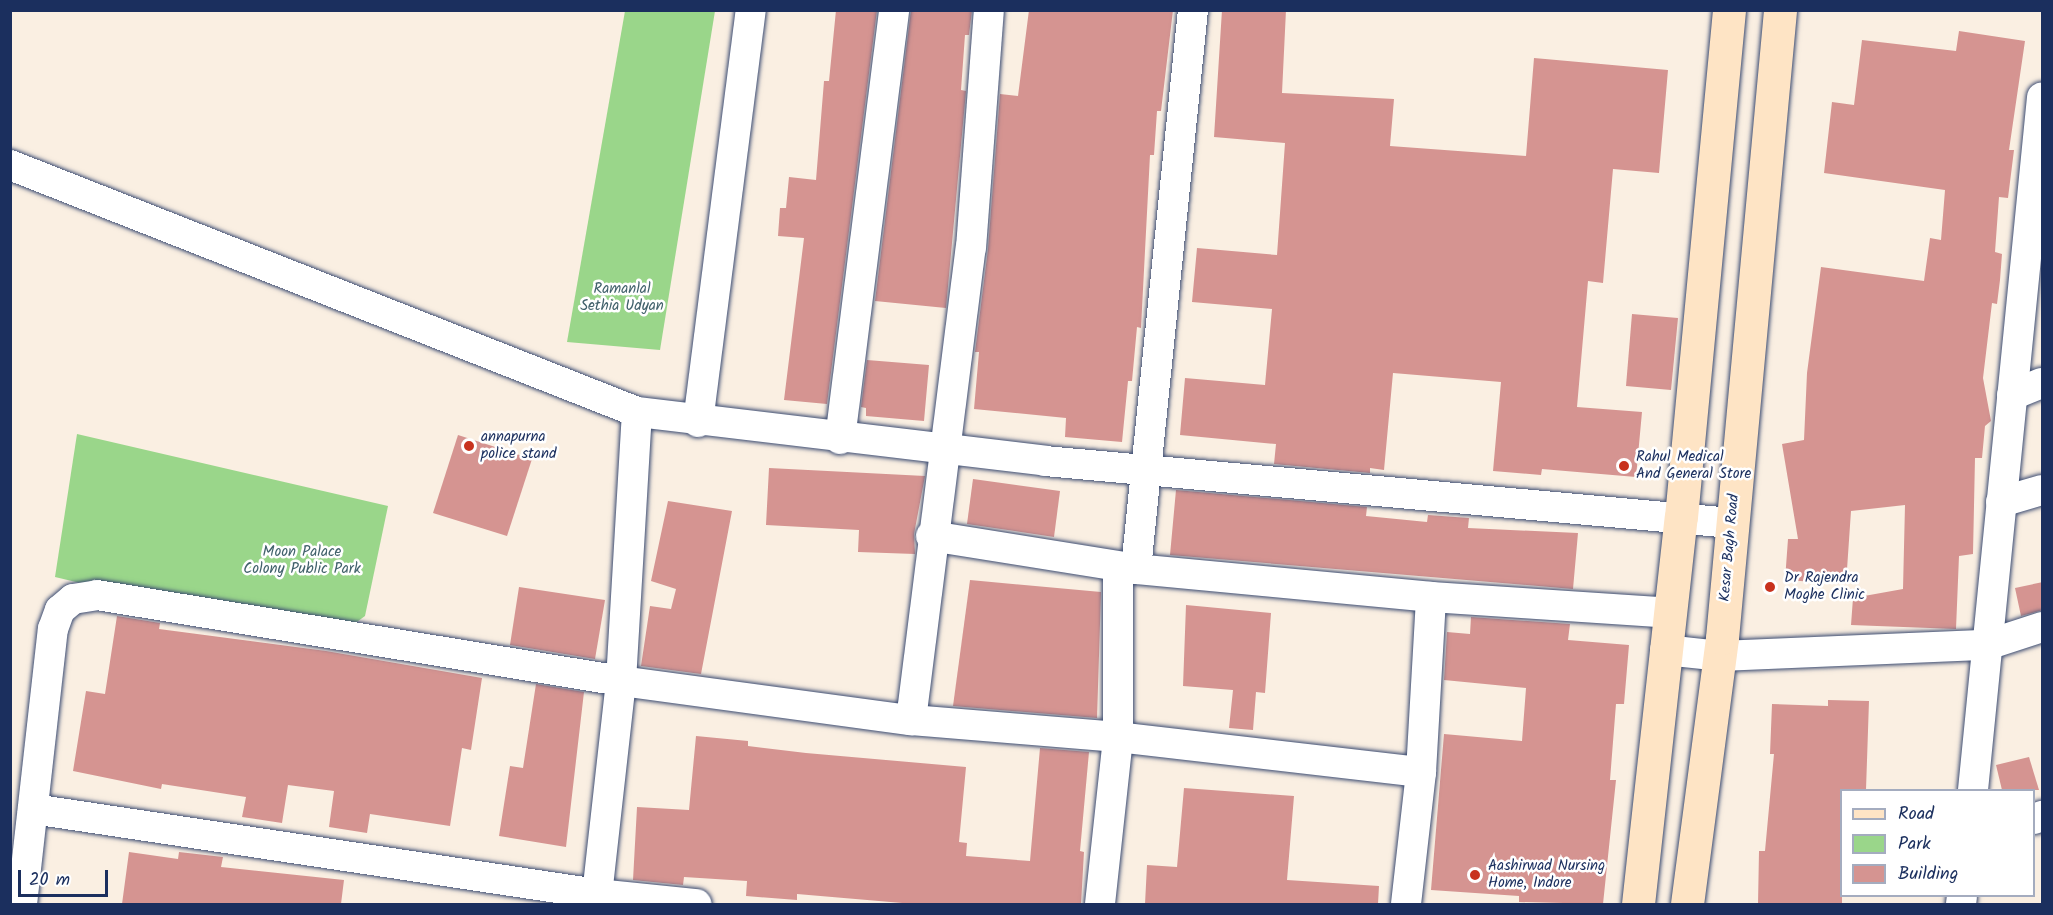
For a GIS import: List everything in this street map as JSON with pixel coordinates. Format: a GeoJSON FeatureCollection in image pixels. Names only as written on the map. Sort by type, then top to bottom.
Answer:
{"type":"FeatureCollection","features":[{"type":"Feature","properties":{"kind":"main road"},"geometry":{"type":"LineString","coordinates":[[1638,904],[1681,517],[1728,10]]}},
{"type":"Feature","properties":{"kind":"main road","name":"Kesar Bagh Road"},"geometry":{"type":"LineString","coordinates":[[1688,904],[1720,656],[1780,10]]}},
{"type":"Feature","properties":{"kind":"street"},"geometry":{"type":"LineString","coordinates":[[698,422],[751,10]]}},
{"type":"Feature","properties":{"kind":"street"},"geometry":{"type":"LineString","coordinates":[[840,439],[894,10]]}},
{"type":"Feature","properties":{"kind":"street"},"geometry":{"type":"LineString","coordinates":[[911,720],[931,536],[971,248],[989,10]]}},
{"type":"Feature","properties":{"kind":"street"},"geometry":{"type":"LineString","coordinates":[[1100,904],[1118,737],[1127,568],[1145,471],[1193,10]]}},
{"type":"Feature","properties":{"kind":"street"},"geometry":{"type":"LineString","coordinates":[[1973,789],[2012,395],[2041,145],[2043,97]]}},
{"type":"Feature","properties":{"kind":"street"},"geometry":{"type":"LineString","coordinates":[[10,165],[637,412],[698,422],[943,451],[1732,523]]}},
{"type":"Feature","properties":{"kind":"street"},"geometry":{"type":"LineString","coordinates":[[2012,395],[2043,383]]}},
{"type":"Feature","properties":{"kind":"street"},"geometry":{"type":"LineString","coordinates":[[596,899],[621,681],[637,412]]}},
{"type":"Feature","properties":{"kind":"street"},"geometry":{"type":"LineString","coordinates":[[2001,502],[2043,490]]}},
{"type":"Feature","properties":{"kind":"street"},"geometry":{"type":"LineString","coordinates":[[931,536],[1127,568],[1431,597],[1670,613]]}},
{"type":"Feature","properties":{"kind":"street"},"geometry":{"type":"LineString","coordinates":[[22,904],[53,629],[60,610],[73,598],[97,594],[621,681],[911,720],[1118,737],[1421,772]]}},
{"type":"Feature","properties":{"kind":"street"},"geometry":{"type":"LineString","coordinates":[[1406,904],[1421,772],[1431,597]]}},
{"type":"Feature","properties":{"kind":"street"},"geometry":{"type":"LineString","coordinates":[[1665,650],[1720,656],[1987,645],[2043,627]]}},
{"type":"Feature","properties":{"kind":"street"},"geometry":{"type":"LineString","coordinates":[[33,809],[596,899],[696,904]]}},
{"type":"Feature","properties":{"kind":"green space","name":"Ramanlal Sethia Udyan"},"geometry":{"type":"Polygon","coordinates":[[[625,11],[715,11],[660,350],[567,342],[625,11]]]}},
{"type":"Feature","properties":{"kind":"green space","name":"Moon Palace Colony Public Park"},"geometry":{"type":"Polygon","coordinates":[[[77,434],[388,506],[365,616],[329,642],[55,577],[77,434]]]}},
{"type":"Feature","properties":{"kind":"building"},"geometry":{"type":"Polygon","coordinates":[[[836,10],[877,10],[827,404],[784,400],[804,238],[778,236],[780,208],[786,208],[789,177],[816,180],[824,81],[829,81],[836,10]]]}},
{"type":"Feature","properties":{"kind":"building"},"geometry":{"type":"Polygon","coordinates":[[[911,10],[972,10],[969,35],[965,35],[961,90],[966,91],[946,308],[875,301],[911,10]]]}},
{"type":"Feature","properties":{"kind":"building"},"geometry":{"type":"Polygon","coordinates":[[[1029,10],[1173,10],[1161,111],[1157,111],[1154,155],[1150,155],[1141,328],[1137,327],[1132,381],[1128,381],[1122,442],[1065,437],[1066,418],[974,409],[979,352],[975,352],[988,249],[1000,94],[1018,96],[1029,10]]]}},
{"type":"Feature","properties":{"kind":"building"},"geometry":{"type":"Polygon","coordinates":[[[1222,10],[1286,10],[1282,93],[1394,99],[1390,146],[1526,156],[1534,58],[1668,70],[1659,173],[1613,169],[1603,283],[1588,281],[1577,407],[1642,412],[1636,477],[1542,469],[1541,475],[1493,471],[1501,382],[1393,373],[1384,470],[1370,468],[1370,473],[1274,464],[1276,444],[1180,435],[1185,378],[1265,385],[1272,309],[1192,302],[1197,248],[1277,255],[1285,143],[1214,137],[1222,10]]]}},
{"type":"Feature","properties":{"kind":"building"},"geometry":{"type":"Polygon","coordinates":[[[1959,31],[2025,41],[2009,150],[2014,150],[2008,198],[1999,197],[1995,252],[2002,254],[2000,280],[1997,304],[1992,303],[1983,378],[1991,421],[1985,426],[1982,458],[1975,458],[1973,554],[1959,556],[1956,629],[1851,625],[1853,598],[1903,589],[1905,505],[1851,511],[1846,584],[1785,580],[1788,539],[1798,539],[1782,444],[1804,440],[1807,373],[1821,267],[1924,281],[1930,238],[1941,240],[1945,190],[1824,173],[1832,102],[1854,105],[1862,40],[1956,51],[1959,31]]]}},
{"type":"Feature","properties":{"kind":"building"},"geometry":{"type":"Polygon","coordinates":[[[1632,314],[1678,318],[1671,390],[1626,386],[1632,314]]]}},
{"type":"Feature","properties":{"kind":"building"},"geometry":{"type":"Polygon","coordinates":[[[867,360],[929,365],[924,421],[866,416],[866,408],[861,407],[867,360]]]}},
{"type":"Feature","properties":{"kind":"building"},"geometry":{"type":"Polygon","coordinates":[[[458,435],[532,459],[507,536],[433,513],[458,435]]]}},
{"type":"Feature","properties":{"kind":"building"},"geometry":{"type":"Polygon","coordinates":[[[769,468],[925,476],[914,534],[915,554],[858,552],[859,530],[766,525],[769,468]]]}},
{"type":"Feature","properties":{"kind":"building"},"geometry":{"type":"Polygon","coordinates":[[[973,479],[1060,491],[1054,537],[967,524],[973,479]]]}},
{"type":"Feature","properties":{"kind":"building"},"geometry":{"type":"Polygon","coordinates":[[[1176,490],[1367,507],[1366,516],[1427,522],[1428,515],[1469,518],[1468,528],[1578,533],[1573,589],[1170,555],[1176,490]]]}},
{"type":"Feature","properties":{"kind":"building"},"geometry":{"type":"Polygon","coordinates":[[[668,501],[732,511],[701,674],[641,666],[650,606],[671,609],[676,589],[651,581],[668,501]]]}},
{"type":"Feature","properties":{"kind":"building"},"geometry":{"type":"Polygon","coordinates":[[[970,580],[1101,592],[1097,718],[953,706],[970,580]]]}},
{"type":"Feature","properties":{"kind":"building"},"geometry":{"type":"Polygon","coordinates":[[[2043,582],[2043,610],[2021,616],[2015,588],[2043,582]]]}},
{"type":"Feature","properties":{"kind":"building"},"geometry":{"type":"Polygon","coordinates":[[[519,587],[605,600],[595,659],[510,645],[519,587]]]}},
{"type":"Feature","properties":{"kind":"building"},"geometry":{"type":"Polygon","coordinates":[[[1186,605],[1271,613],[1265,693],[1256,692],[1253,730],[1229,728],[1233,690],[1183,686],[1186,605]]]}},
{"type":"Feature","properties":{"kind":"building"},"geometry":{"type":"Polygon","coordinates":[[[117,616],[160,623],[159,629],[326,651],[482,678],[471,750],[462,748],[450,826],[370,814],[367,833],[329,827],[334,791],[288,785],[282,823],[242,817],[246,797],[162,784],[161,789],[73,771],[86,691],[105,694],[117,616]]]}},
{"type":"Feature","properties":{"kind":"building"},"geometry":{"type":"Polygon","coordinates":[[[1471,617],[1570,624],[1568,640],[1629,645],[1624,704],[1616,704],[1610,780],[1616,780],[1603,904],[1519,902],[1519,896],[1431,890],[1444,734],[1522,741],[1526,688],[1444,680],[1447,632],[1470,634],[1471,617]]]}},
{"type":"Feature","properties":{"kind":"building"},"geometry":{"type":"Polygon","coordinates":[[[536,684],[584,692],[566,847],[499,836],[510,766],[523,768],[536,684]]]}},
{"type":"Feature","properties":{"kind":"building"},"geometry":{"type":"Polygon","coordinates":[[[1828,700],[1869,701],[1866,789],[1840,789],[1840,897],[1842,897],[1842,904],[1758,904],[1759,851],[1765,851],[1774,754],[1770,754],[1772,704],[1828,706],[1828,700]]]}},
{"type":"Feature","properties":{"kind":"building"},"geometry":{"type":"Polygon","coordinates":[[[696,736],[748,741],[748,746],[806,753],[966,767],[959,842],[967,843],[966,856],[1030,861],[1040,748],[1089,752],[1080,851],[1084,852],[1081,904],[914,904],[797,894],[797,900],[746,896],[747,881],[684,877],[683,885],[633,880],[637,807],[689,810],[696,736]]]}},
{"type":"Feature","properties":{"kind":"building"},"geometry":{"type":"Polygon","coordinates":[[[2029,757],[2039,790],[2002,789],[1996,765],[2029,757]]]}},
{"type":"Feature","properties":{"kind":"building"},"geometry":{"type":"Polygon","coordinates":[[[1184,788],[1294,796],[1287,880],[1379,886],[1378,904],[1145,904],[1147,865],[1177,867],[1184,788]]]}},
{"type":"Feature","properties":{"kind":"building"},"geometry":{"type":"Polygon","coordinates":[[[129,852],[178,859],[179,852],[223,857],[221,867],[344,880],[341,904],[122,904],[129,852]]]}},
{"type":"Feature","properties":{"kind":"place","name":"annapurna police stand"},"geometry":{"type":"Point","coordinates":[469,446]}},
{"type":"Feature","properties":{"kind":"place","name":"Rahul Medical And General Store"},"geometry":{"type":"Point","coordinates":[1624,466]}},
{"type":"Feature","properties":{"kind":"place","name":"Dr Rajendra Moghe Clinic"},"geometry":{"type":"Point","coordinates":[1770,587]}},
{"type":"Feature","properties":{"kind":"place","name":"Aashirwad Nursing Home, Indore"},"geometry":{"type":"Point","coordinates":[1475,875]}}]}
